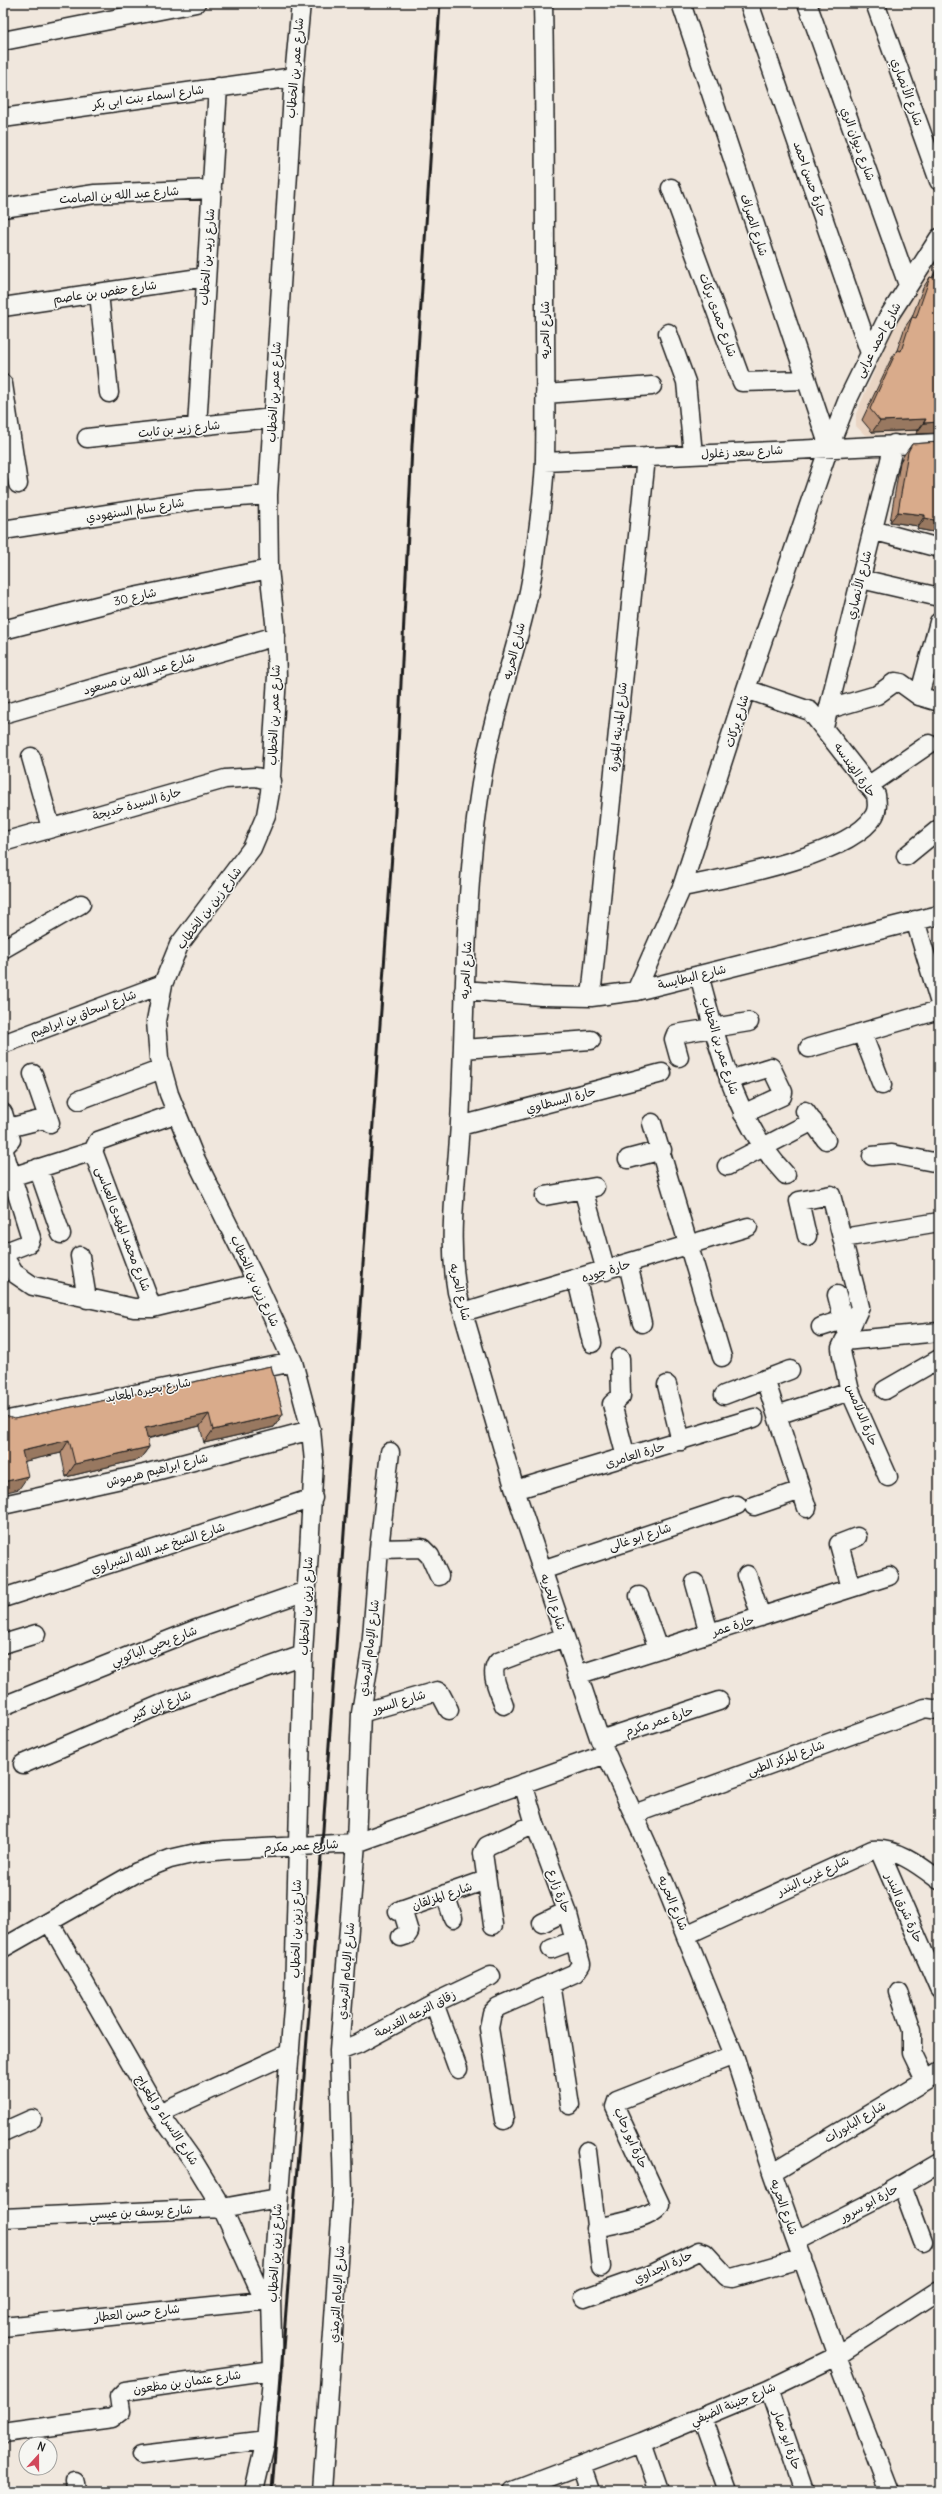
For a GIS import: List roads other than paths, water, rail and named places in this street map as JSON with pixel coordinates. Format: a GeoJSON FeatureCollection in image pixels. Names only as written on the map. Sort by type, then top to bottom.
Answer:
{"type":"FeatureCollection","features":[{"type":"Feature","properties":{"kind":"street"},"geometry":{"type":"LineString","coordinates":[[3,41],[196,3]]}},
{"type":"Feature","properties":{"kind":"street","name":"شارع عمر بن الخطاب"},"geometry":{"type":"LineString","coordinates":[[272,781],[277,692],[276,636],[269,569],[268,495],[294,77],[301,3]]}},
{"type":"Feature","properties":{"kind":"street","name":"شارع الحريه"},"geometry":{"type":"LineString","coordinates":[[543,3],[545,120],[545,462],[534,566],[508,675],[492,726],[483,773],[473,850],[464,990],[460,1126],[451,1242],[452,1262],[463,1312],[515,1490],[577,1675],[603,1747],[634,1814],[686,1935],[734,2055],[772,2173],[837,2356],[889,2491]]}},
{"type":"Feature","properties":{"kind":"street","name":"شارع الصراف"},"geometry":{"type":"LineString","coordinates":[[680,3],[829,447]]}},
{"type":"Feature","properties":{"kind":"street","name":"شارع ديوان الري"},"geometry":{"type":"LineString","coordinates":[[807,3],[908,284]]}},
{"type":"Feature","properties":{"kind":"street","name":"شارع الأنصاري"},"geometry":{"type":"LineString","coordinates":[[875,3],[939,181]]}},
{"type":"Feature","properties":{"kind":"street","name":"حارة حسن احمد"},"geometry":{"type":"LineString","coordinates":[[750,6],[870,353]]}},
{"type":"Feature","properties":{"kind":"street","name":"شارع اسماء بنت ابى بكر"},"geometry":{"type":"LineString","coordinates":[[3,118],[294,77]]}},
{"type":"Feature","properties":{"kind":"street","name":"شارع زيد بن الخطاب"},"geometry":{"type":"LineString","coordinates":[[197,427],[218,87]]}},
{"type":"Feature","properties":{"kind":"street","name":"شارع حمدى بركات"},"geometry":{"type":"LineString","coordinates":[[671,188],[742,382],[806,380]]}},
{"type":"Feature","properties":{"kind":"street","name":"شارع عبد الله بن الصامت"},"geometry":{"type":"LineString","coordinates":[[3,208],[95,194],[212,189]]}},
{"type":"Feature","properties":{"kind":"street","name":"شارع احمد عرابى"},"geometry":{"type":"LineString","coordinates":[[829,447],[848,399],[870,353],[908,284],[939,238]]}},
{"type":"Feature","properties":{"kind":"street","name":"شارع حفص بن عاصم"},"geometry":{"type":"LineString","coordinates":[[3,307],[206,277]]}},
{"type":"Feature","properties":{"kind":"street"},"geometry":{"type":"LineString","coordinates":[[99,293],[108,393]]}},
{"type":"Feature","properties":{"kind":"street"},"geometry":{"type":"LineString","coordinates":[[668,333],[686,382],[693,454]]}},
{"type":"Feature","properties":{"kind":"street"},"geometry":{"type":"LineString","coordinates":[[3,384],[18,484]]}},
{"type":"Feature","properties":{"kind":"street"},"geometry":{"type":"LineString","coordinates":[[545,394],[652,386]]}},
{"type":"Feature","properties":{"kind":"street","name":"شارع زيد بن ثابت"},"geometry":{"type":"LineString","coordinates":[[86,438],[272,418]]}},
{"type":"Feature","properties":{"kind":"street","name":"شارع سعد زغلول"},"geometry":{"type":"LineString","coordinates":[[545,462],[829,447],[939,443]]}},
{"type":"Feature","properties":{"kind":"street","name":"شارع الأنصاري"},"geometry":{"type":"LineString","coordinates":[[824,727],[894,444]]}},
{"type":"Feature","properties":{"kind":"street","name":"شارع بركات"},"geometry":{"type":"LineString","coordinates":[[636,991],[682,887],[746,689],[829,447]]}},
{"type":"Feature","properties":{"kind":"street","name":"شارع المدينه المنورة"},"geometry":{"type":"LineString","coordinates":[[591,997],[646,457]]}},
{"type":"Feature","properties":{"kind":"street","name":"شارع سالم السنهودي"},"geometry":{"type":"LineString","coordinates":[[3,530],[191,501],[268,495]]}},
{"type":"Feature","properties":{"kind":"street"},"geometry":{"type":"LineString","coordinates":[[872,530],[939,548]]}},
{"type":"Feature","properties":{"kind":"street","name":"شارع 30"},"geometry":{"type":"LineString","coordinates":[[3,630],[124,599],[269,569]]}},
{"type":"Feature","properties":{"kind":"street"},"geometry":{"type":"LineString","coordinates":[[860,579],[939,598]]}},
{"type":"Feature","properties":{"kind":"street"},"geometry":{"type":"LineString","coordinates":[[919,696],[939,622]]}},
{"type":"Feature","properties":{"kind":"street","name":"شارع عبد الله بن مسعود"},"geometry":{"type":"LineString","coordinates":[[3,714],[276,636]]}},
{"type":"Feature","properties":{"kind":"street"},"geometry":{"type":"LineString","coordinates":[[829,709],[877,695],[895,682],[901,683],[919,696],[939,702]]}},
{"type":"Feature","properties":{"kind":"street","name":"حارة الهندسه"},"geometry":{"type":"LineString","coordinates":[[682,887],[780,866],[846,838],[868,823],[874,816],[877,807],[876,795],[810,711],[746,689]]}},
{"type":"Feature","properties":{"kind":"street"},"geometry":{"type":"LineString","coordinates":[[868,786],[929,744]]}},
{"type":"Feature","properties":{"kind":"street"},"geometry":{"type":"LineString","coordinates":[[31,757],[51,828]]}},
{"type":"Feature","properties":{"kind":"street","name":"حارة السيدة خديجة"},"geometry":{"type":"LineString","coordinates":[[3,842],[225,779],[240,777],[272,781]]}},
{"type":"Feature","properties":{"kind":"street","name":"شارع زين بن الخطاب"},"geometry":{"type":"LineString","coordinates":[[254,2491],[266,2440],[273,2370],[268,2300],[278,2198],[294,1995],[303,1655],[314,1462],[310,1430],[293,1362],[257,1283],[194,1156],[162,1069],[156,1021],[163,984],[179,945],[252,848],[266,816],[272,781]]}},
{"type":"Feature","properties":{"kind":"street"},"geometry":{"type":"LineString","coordinates":[[906,856],[939,829]]}},
{"type":"Feature","properties":{"kind":"street"},"geometry":{"type":"LineString","coordinates":[[3,949],[81,904]]}},
{"type":"Feature","properties":{"kind":"street","name":"شارع البطايسة"},"geometry":{"type":"LineString","coordinates":[[464,990],[541,996],[591,997],[636,991],[939,915]]}},
{"type":"Feature","properties":{"kind":"street"},"geometry":{"type":"LineString","coordinates":[[915,920],[939,1000]]}},
{"type":"Feature","properties":{"kind":"street","name":"شارع عمر بن الخطاب"},"geometry":{"type":"LineString","coordinates":[[699,975],[729,1080],[743,1114],[764,1149],[786,1175]]}},
{"type":"Feature","properties":{"kind":"street","name":"شارع اسحاق بن ابراهيم"},"geometry":{"type":"LineString","coordinates":[[3,1044],[163,984]]}},
{"type":"Feature","properties":{"kind":"street"},"geometry":{"type":"LineString","coordinates":[[809,1048],[939,1010]]}},
{"type":"Feature","properties":{"kind":"street"},"geometry":{"type":"LineString","coordinates":[[679,1057],[674,1039],[676,1034],[749,1022]]}},
{"type":"Feature","properties":{"kind":"street"},"geometry":{"type":"LineString","coordinates":[[862,1033],[882,1085]]}},
{"type":"Feature","properties":{"kind":"street"},"geometry":{"type":"LineString","coordinates":[[463,1050],[591,1040]]}},
{"type":"Feature","properties":{"kind":"street"},"geometry":{"type":"LineString","coordinates":[[729,1080],[771,1067],[783,1092],[782,1096],[743,1114]]}},
{"type":"Feature","properties":{"kind":"street"},"geometry":{"type":"LineString","coordinates":[[79,1100],[162,1069]]}},
{"type":"Feature","properties":{"kind":"street","name":"حارة البسطاوي"},"geometry":{"type":"LineString","coordinates":[[460,1126],[662,1073]]}},
{"type":"Feature","properties":{"kind":"street"},"geometry":{"type":"LineString","coordinates":[[33,1074],[49,1120],[6,1120],[11,1140],[5,1146],[4,1152],[31,1241],[3,1254],[14,1273],[33,1286],[127,1307],[152,1308],[257,1283]]}},
{"type":"Feature","properties":{"kind":"street"},"geometry":{"type":"LineString","coordinates":[[11,1177],[93,1151],[98,1141],[177,1113]]}},
{"type":"Feature","properties":{"kind":"street"},"geometry":{"type":"LineString","coordinates":[[727,1166],[764,1149],[809,1116],[826,1140]]}},
{"type":"Feature","properties":{"kind":"street"},"geometry":{"type":"LineString","coordinates":[[652,1123],[662,1150],[688,1246],[722,1357]]}},
{"type":"Feature","properties":{"kind":"street"},"geometry":{"type":"LineString","coordinates":[[628,1159],[662,1150]]}},
{"type":"Feature","properties":{"kind":"street","name":"شارع محمد المهدى العباسى"},"geometry":{"type":"LineString","coordinates":[[93,1151],[152,1308]]}},
{"type":"Feature","properties":{"kind":"street"},"geometry":{"type":"LineString","coordinates":[[872,1156],[892,1154],[939,1163]]}},
{"type":"Feature","properties":{"kind":"street"},"geometry":{"type":"LineString","coordinates":[[38,1168],[61,1234]]}},
{"type":"Feature","properties":{"kind":"street"},"geometry":{"type":"LineString","coordinates":[[544,1196],[589,1188],[606,1271]]}},
{"type":"Feature","properties":{"kind":"street","name":"حارة الدلامس"},"geometry":{"type":"LineString","coordinates":[[807,1236],[799,1201],[831,1195],[860,1307],[845,1332],[841,1348],[850,1391],[888,1477]]}},
{"type":"Feature","properties":{"kind":"street"},"geometry":{"type":"LineString","coordinates":[[843,1238],[939,1222]]}},
{"type":"Feature","properties":{"kind":"street","name":"حارة جوده"},"geometry":{"type":"LineString","coordinates":[[463,1312],[576,1280],[748,1227]]}},
{"type":"Feature","properties":{"kind":"street"},"geometry":{"type":"LineString","coordinates":[[80,1256],[87,1299]]}},
{"type":"Feature","properties":{"kind":"street"},"geometry":{"type":"LineString","coordinates":[[628,1264],[642,1323]]}},
{"type":"Feature","properties":{"kind":"street"},"geometry":{"type":"LineString","coordinates":[[576,1280],[592,1343]]}},
{"type":"Feature","properties":{"kind":"street"},"geometry":{"type":"LineString","coordinates":[[837,1295],[845,1332]]}},
{"type":"Feature","properties":{"kind":"street"},"geometry":{"type":"LineString","coordinates":[[821,1326],[845,1332],[939,1332]]}},
{"type":"Feature","properties":{"kind":"street"},"geometry":{"type":"LineString","coordinates":[[620,1358],[620,1396],[612,1404],[626,1457]]}},
{"type":"Feature","properties":{"kind":"street"},"geometry":{"type":"LineString","coordinates":[[885,1390],[939,1359]]}},
{"type":"Feature","properties":{"kind":"street","name":"شارع بحيره المعابد"},"geometry":{"type":"LineString","coordinates":[[3,1420],[293,1362]]}},
{"type":"Feature","properties":{"kind":"street"},"geometry":{"type":"LineString","coordinates":[[724,1395],[790,1370]]}},
{"type":"Feature","properties":{"kind":"street"},"geometry":{"type":"LineString","coordinates":[[765,1379],[807,1508]]}},
{"type":"Feature","properties":{"kind":"street"},"geometry":{"type":"LineString","coordinates":[[667,1385],[681,1441]]}},
{"type":"Feature","properties":{"kind":"street"},"geometry":{"type":"LineString","coordinates":[[777,1415],[850,1391]]}},
{"type":"Feature","properties":{"kind":"street","name":"حارة العامرى"},"geometry":{"type":"LineString","coordinates":[[515,1490],[754,1418]]}},
{"type":"Feature","properties":{"kind":"street","name":"شارع ابراهيم هرموش"},"geometry":{"type":"LineString","coordinates":[[3,1504],[144,1474],[310,1430]]}},
{"type":"Feature","properties":{"kind":"street","name":"شارع الإمام الترمذي"},"geometry":{"type":"LineString","coordinates":[[322,2491],[343,2189],[339,2051],[356,1843],[361,1714],[372,1649],[379,1549],[390,1452]]}},
{"type":"Feature","properties":{"kind":"street"},"geometry":{"type":"LineString","coordinates":[[754,1506],[801,1490]]}},
{"type":"Feature","properties":{"kind":"street","name":"شارع الشيخ عبد الله الشبراوي"},"geometry":{"type":"LineString","coordinates":[[3,1598],[313,1498]]}},
{"type":"Feature","properties":{"kind":"street","name":"شارع ابو غالى"},"geometry":{"type":"LineString","coordinates":[[542,1570],[737,1505]]}},
{"type":"Feature","properties":{"kind":"street"},"geometry":{"type":"LineString","coordinates":[[851,1588],[839,1544],[857,1536]]}},
{"type":"Feature","properties":{"kind":"street"},"geometry":{"type":"LineString","coordinates":[[379,1549],[422,1548],[430,1556],[439,1576]]}},
{"type":"Feature","properties":{"kind":"street"},"geometry":{"type":"LineString","coordinates":[[747,1575],[761,1617]]}},
{"type":"Feature","properties":{"kind":"street","name":"حارة عمر"},"geometry":{"type":"LineString","coordinates":[[577,1675],[889,1576]]}},
{"type":"Feature","properties":{"kind":"street"},"geometry":{"type":"LineString","coordinates":[[694,1583],[709,1633]]}},
{"type":"Feature","properties":{"kind":"street","name":"شارع يحيي الباكوبي"},"geometry":{"type":"LineString","coordinates":[[3,1706],[194,1630],[306,1591]]}},
{"type":"Feature","properties":{"kind":"street"},"geometry":{"type":"LineString","coordinates":[[640,1596],[658,1649]]}},
{"type":"Feature","properties":{"kind":"street"},"geometry":{"type":"LineString","coordinates":[[3,1644],[36,1634]]}},
{"type":"Feature","properties":{"kind":"street"},"geometry":{"type":"LineString","coordinates":[[504,1705],[494,1673],[494,1666],[498,1662],[564,1637]]}},
{"type":"Feature","properties":{"kind":"street","name":"شارع ابن كثير"},"geometry":{"type":"LineString","coordinates":[[23,1764],[162,1704],[303,1655]]}},
{"type":"Feature","properties":{"kind":"street","name":"شارع السور"},"geometry":{"type":"LineString","coordinates":[[361,1714],[437,1691],[440,1692],[449,1710]]}},
{"type":"Feature","properties":{"kind":"street","name":"حارة عمر مكرم"},"geometry":{"type":"LineString","coordinates":[[603,1747],[719,1702]]}},
{"type":"Feature","properties":{"kind":"street","name":"شارع المركز الطبى"},"geometry":{"type":"LineString","coordinates":[[634,1814],[925,1708],[939,1710]]}},
{"type":"Feature","properties":{"kind":"street","name":"شارع عمر مكرم"},"geometry":{"type":"LineString","coordinates":[[3,1948],[50,1923],[137,1872],[170,1859],[196,1852],[356,1843],[523,1784],[603,1747]]}},
{"type":"Feature","properties":{"kind":"street","name":"حارة زارع"},"geometry":{"type":"LineString","coordinates":[[504,2120],[489,2020],[492,2013],[498,2007],[575,1972],[581,1967],[581,1960],[567,1911],[535,1824],[523,1784]]}},
{"type":"Feature","properties":{"kind":"street","name":"شارع المزلقان"},"geometry":{"type":"LineString","coordinates":[[493,1925],[483,1857],[484,1849],[535,1824]]}},
{"type":"Feature","properties":{"kind":"street","name":"شارع غرب البندر"},"geometry":{"type":"LineString","coordinates":[[686,1935],[859,1854],[879,1850],[899,1854],[939,1880]]}},
{"type":"Feature","properties":{"kind":"street","name":"حارة شرق البندر"},"geometry":{"type":"LineString","coordinates":[[879,1850],[939,1988]]}},
{"type":"Feature","properties":{"kind":"street","name":"شارع المزلقان"},"geometry":{"type":"LineString","coordinates":[[401,1937],[407,1935],[409,1932],[400,1910],[486,1880]]}},
{"type":"Feature","properties":{"kind":"street"},"geometry":{"type":"LineString","coordinates":[[446,1894],[453,1917]]}},
{"type":"Feature","properties":{"kind":"street"},"geometry":{"type":"LineString","coordinates":[[542,1923],[567,1911]]}},
{"type":"Feature","properties":{"kind":"street","name":"شارع الاسراء و المعراج"},"geometry":{"type":"LineString","coordinates":[[50,1923],[159,2113],[194,2162],[222,2208],[268,2300]]}},
{"type":"Feature","properties":{"kind":"street"},"geometry":{"type":"LineString","coordinates":[[551,1949],[575,1940]]}},
{"type":"Feature","properties":{"kind":"street","name":"زقاق الترعه القديمة"},"geometry":{"type":"LineString","coordinates":[[339,2051],[358,2044],[434,2003],[491,1976]]}},
{"type":"Feature","properties":{"kind":"street"},"geometry":{"type":"LineString","coordinates":[[551,1983],[570,2105]]}},
{"type":"Feature","properties":{"kind":"street"},"geometry":{"type":"LineString","coordinates":[[899,1992],[912,2030],[912,2053],[932,2076]]}},
{"type":"Feature","properties":{"kind":"street"},"geometry":{"type":"LineString","coordinates":[[434,2003],[458,2069]]}},
{"type":"Feature","properties":{"kind":"street"},"geometry":{"type":"LineString","coordinates":[[159,2113],[290,2053]]}},
{"type":"Feature","properties":{"kind":"street","name":"حارة ابو رحاب"},"geometry":{"type":"LineString","coordinates":[[596,2228],[643,2216],[656,2210],[660,2204],[615,2107],[616,2101],[734,2055]]}},
{"type":"Feature","properties":{"kind":"street","name":"شارع البابورات"},"geometry":{"type":"LineString","coordinates":[[772,2173],[932,2076]]}},
{"type":"Feature","properties":{"kind":"street"},"geometry":{"type":"LineString","coordinates":[[3,2132],[32,2119]]}},
{"type":"Feature","properties":{"kind":"street"},"geometry":{"type":"LineString","coordinates":[[587,2151],[601,2267]]}},
{"type":"Feature","properties":{"kind":"street","name":"حارة ابو سرور"},"geometry":{"type":"LineString","coordinates":[[797,2240],[902,2185],[939,2163]]}},
{"type":"Feature","properties":{"kind":"street"},"geometry":{"type":"LineString","coordinates":[[902,2185],[923,2242]]}},
{"type":"Feature","properties":{"kind":"street","name":"شارع يوسف بن عيسي"},"geometry":{"type":"LineString","coordinates":[[3,2218],[222,2208],[278,2198]]}},
{"type":"Feature","properties":{"kind":"street","name":"حارة الجداوي"},"geometry":{"type":"LineString","coordinates":[[584,2298],[642,2277],[699,2251],[705,2253],[721,2273],[727,2277],[733,2278],[803,2258]]}},
{"type":"Feature","properties":{"kind":"street","name":"شارع جنينة الضيفي"},"geometry":{"type":"LineString","coordinates":[[513,2491],[642,2442],[770,2390],[837,2356],[939,2290]]}},
{"type":"Feature","properties":{"kind":"street","name":"شارع حسن العطار"},"geometry":{"type":"LineString","coordinates":[[3,2327],[268,2300]]}},
{"type":"Feature","properties":{"kind":"street","name":"شارع عثمان بن مظعون"},"geometry":{"type":"LineString","coordinates":[[3,2433],[112,2418],[119,2414],[119,2397],[125,2391],[273,2370]]}},
{"type":"Feature","properties":{"kind":"street","name":"حارة ابو نصار"},"geometry":{"type":"LineString","coordinates":[[770,2390],[804,2491]]}},
{"type":"Feature","properties":{"kind":"street"},"geometry":{"type":"LineString","coordinates":[[702,2418],[728,2491]]}},
{"type":"Feature","properties":{"kind":"street"},"geometry":{"type":"LineString","coordinates":[[141,2455],[266,2440]]}},
{"type":"Feature","properties":{"kind":"street"},"geometry":{"type":"LineString","coordinates":[[642,2442],[659,2491]]}},
{"type":"Feature","properties":{"kind":"street"},"geometry":{"type":"LineString","coordinates":[[581,2465],[590,2491]]}},
{"type":"Feature","properties":{"kind":"railway"},"geometry":{"type":"LineString","coordinates":[[272,2491],[322,1844],[395,812],[412,446],[440,3]]}}]}
